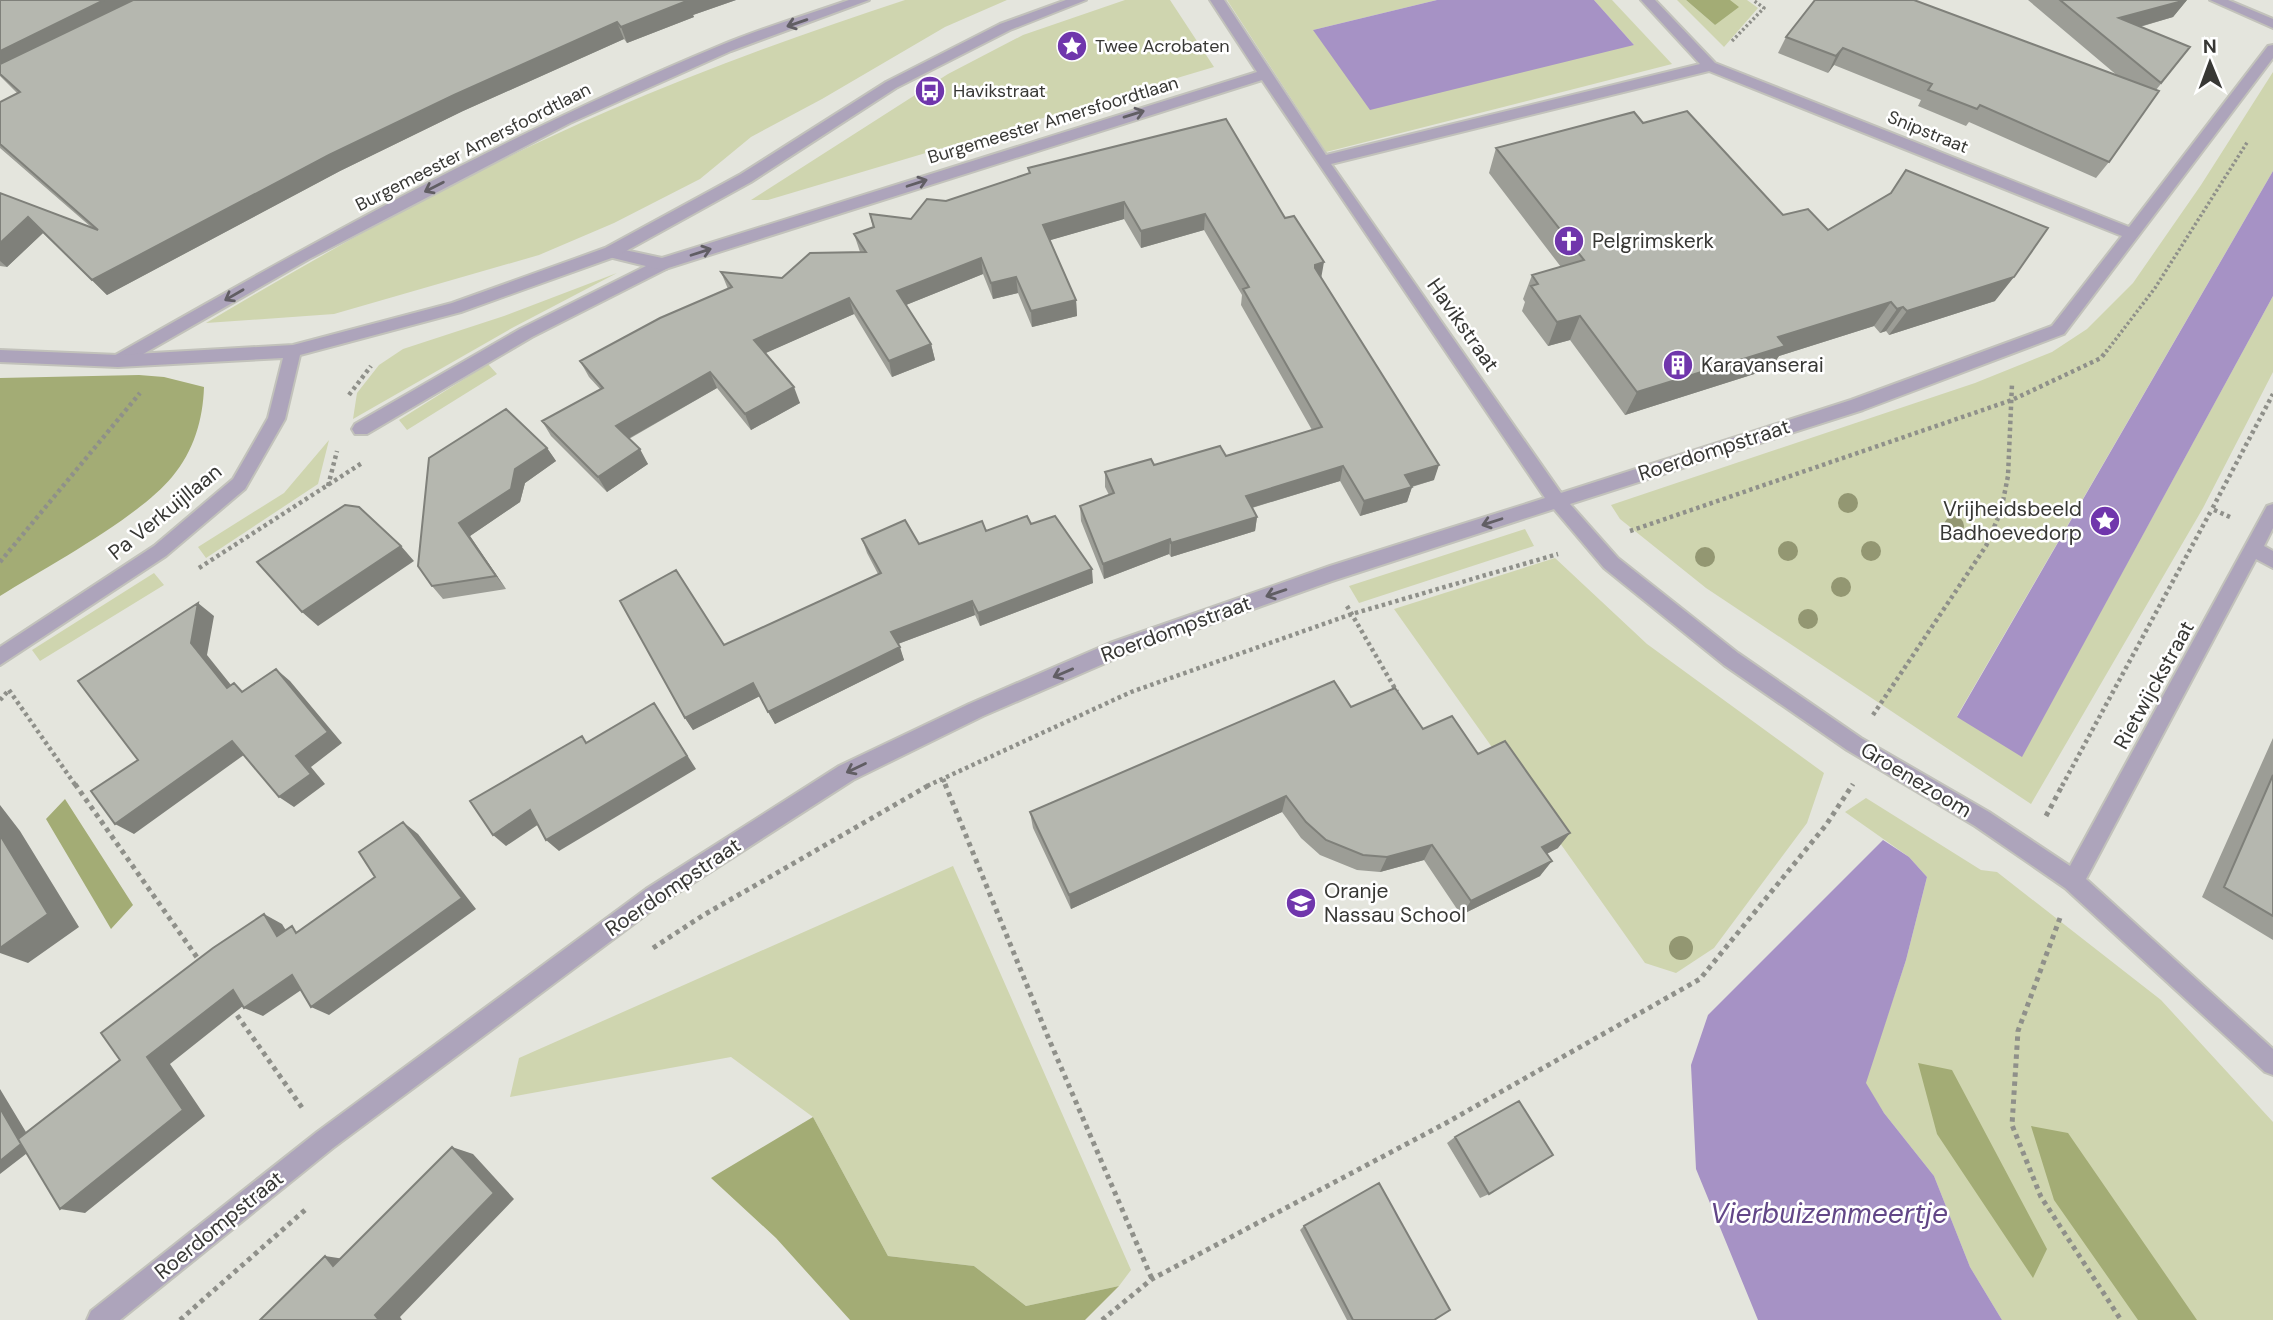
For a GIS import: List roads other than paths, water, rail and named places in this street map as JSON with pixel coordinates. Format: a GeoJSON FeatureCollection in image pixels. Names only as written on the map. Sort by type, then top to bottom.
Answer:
{"type":"FeatureCollection","features":[{"type":"Feature","properties":{"kind":"street","name":"Burgemeester Amersfoordtlaan"},"geometry":{"type":"LineString","coordinates":[[118,361],[303,255],[565,120],[726,48],[862,0]]}},
{"type":"Feature","properties":{"kind":"street"},"geometry":{"type":"LineString","coordinates":[[0,356],[118,361],[293,351],[455,308],[611,252],[746,178],[891,85],[1005,27],[1079,0]]}},
{"type":"Feature","properties":{"kind":"street","name":"Havikstraat"},"geometry":{"type":"LineString","coordinates":[[1217,0],[1322,161],[1557,501]]}},
{"type":"Feature","properties":{"kind":"street","name":"Snipstraat"},"geometry":{"type":"LineString","coordinates":[[1648,0],[1710,66],[2132,233]]}},
{"type":"Feature","properties":{"kind":"street"},"geometry":{"type":"LineString","coordinates":[[2217,0],[2273,24]]}},
{"type":"Feature","properties":{"kind":"street","name":"Roerdompstraat"},"geometry":{"type":"LineString","coordinates":[[100,1320],[325,1140],[654,896],[846,773],[976,710],[1118,649],[1329,574],[1857,405],[2058,330],[2273,49]]}},
{"type":"Feature","properties":{"kind":"street"},"geometry":{"type":"LineString","coordinates":[[1322,161],[1710,66]]}},
{"type":"Feature","properties":{"kind":"street","name":"Burgemeester Amersfoordtlaan"},"geometry":{"type":"LineString","coordinates":[[360,429],[536,328],[663,264],[1266,74]]}},
{"type":"Feature","properties":{"kind":"street"},"geometry":{"type":"LineString","coordinates":[[611,252],[663,264]]}},
{"type":"Feature","properties":{"kind":"street","name":"Pa Verkuijllaan"},"geometry":{"type":"LineString","coordinates":[[0,656],[160,551],[239,484],[276,419],[293,351]]}},
{"type":"Feature","properties":{"kind":"street","name":"Groenezoom"},"geometry":{"type":"LineString","coordinates":[[1557,501],[1611,564],[1731,659],[1854,744],[2073,881],[2273,1064]]}},
{"type":"Feature","properties":{"kind":"street","name":"Rietwijckstraat"},"geometry":{"type":"LineString","coordinates":[[2073,881],[2273,511]]}},
{"type":"Feature","properties":{"kind":"street"},"geometry":{"type":"LineString","coordinates":[[2258,541],[2273,561]]}},
{"type":"Feature","properties":{"kind":"water"},"geometry":{"type":"Polygon","coordinates":[[[1437,0],[1594,0],[1634,45],[1370,110],[1313,30],[1437,0]]]}},
{"type":"Feature","properties":{"kind":"water"},"geometry":{"type":"Polygon","coordinates":[[[2273,171],[2273,296],[2022,757],[1957,717],[2273,171]]]}},
{"type":"Feature","properties":{"kind":"water","name":"Vierbuizenmeertje"},"geometry":{"type":"Polygon","coordinates":[[[1883,840],[1909,857],[1927,877],[1906,960],[1866,1083],[1884,1113],[1934,1176],[1970,1267],[2002,1320],[1758,1320],[1696,1169],[1691,1065],[1708,1015],[1883,840]]]}},
{"type":"Feature","properties":{"kind":"place","name":"Twee Acrobaten"},"geometry":{"type":"Point","coordinates":[1072,46]}},
{"type":"Feature","properties":{"kind":"place","name":"Havikstraat"},"geometry":{"type":"Point","coordinates":[930,91]}},
{"type":"Feature","properties":{"kind":"place","name":"Pelgrimskerk"},"geometry":{"type":"Point","coordinates":[1569,241]}},
{"type":"Feature","properties":{"kind":"place","name":"Karavanserai"},"geometry":{"type":"Point","coordinates":[1678,365]}},
{"type":"Feature","properties":{"kind":"place","name":"Vrijheidsbeeld Badhoevedorp"},"geometry":{"type":"Point","coordinates":[2105,521]}},
{"type":"Feature","properties":{"kind":"place","name":"Oranje Nassau School"},"geometry":{"type":"Point","coordinates":[1301,903]}}]}
